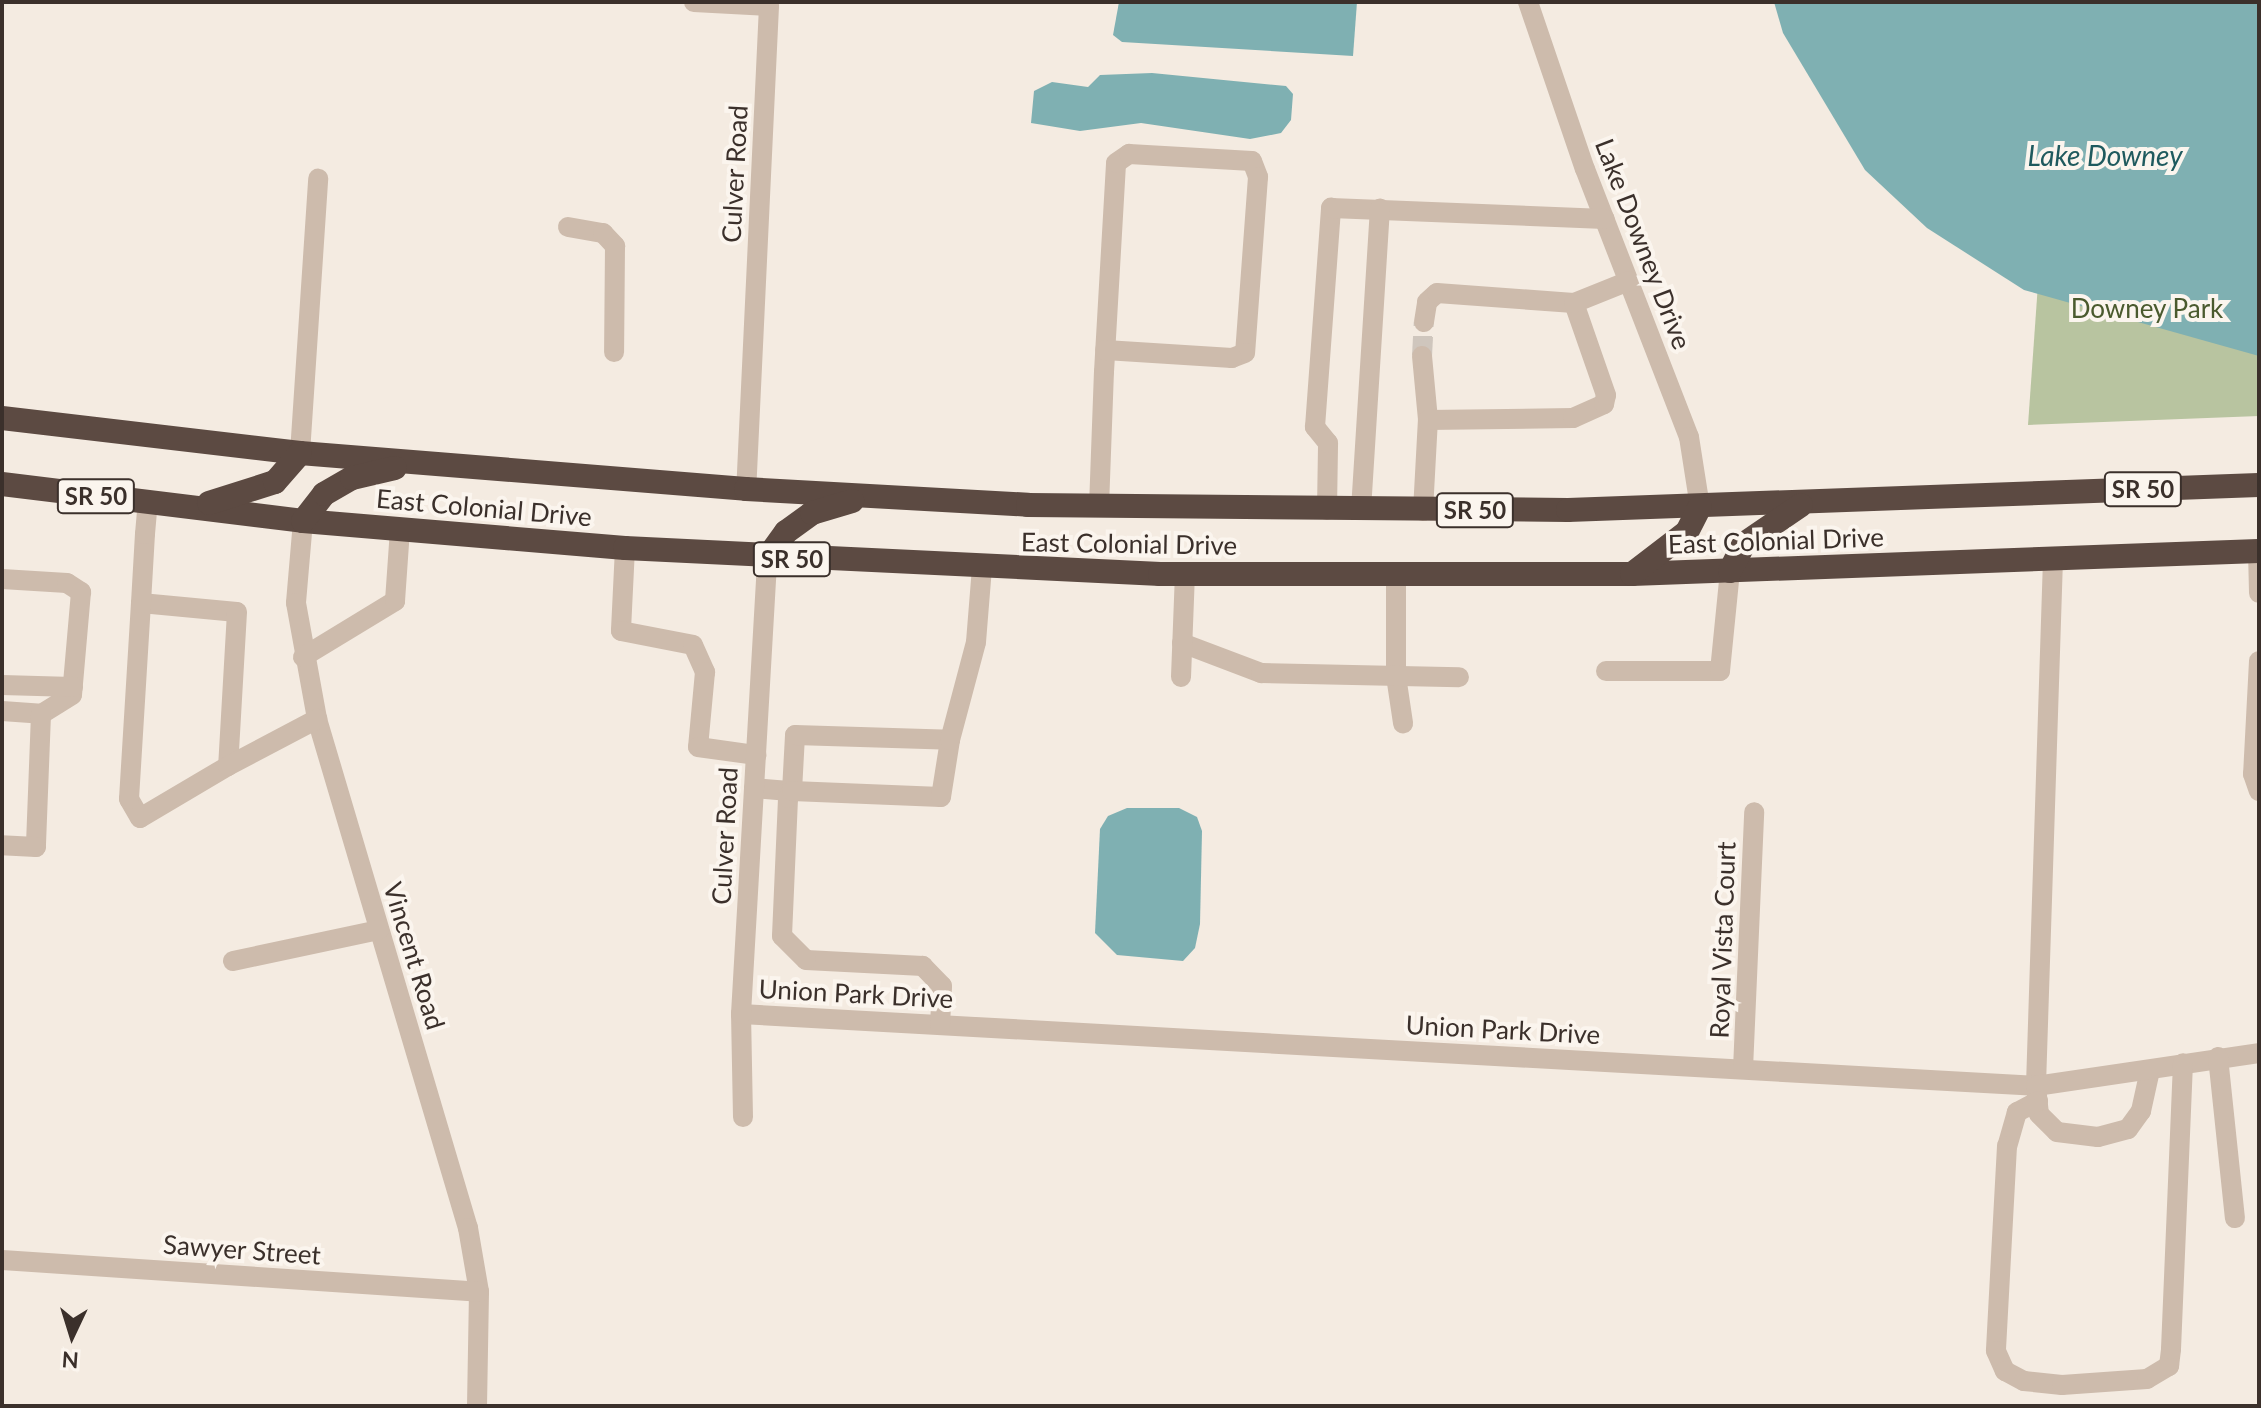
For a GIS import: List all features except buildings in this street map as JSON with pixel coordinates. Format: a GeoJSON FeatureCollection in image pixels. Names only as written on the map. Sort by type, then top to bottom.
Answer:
{"type":"FeatureCollection","features":[{"type":"Feature","properties":{"kind":"highway","name":"East Colonial Drive"},"geometry":{"type":"LineString","coordinates":[[2,418],[300,453],[416,463],[746,489],[1099,507],[1423,511],[1700,507],[2259,485]]}},
{"type":"Feature","properties":{"kind":"highway"},"geometry":{"type":"LineString","coordinates":[[191,507],[244,495],[275,482],[300,453]]}},
{"type":"Feature","properties":{"kind":"highway"},"geometry":{"type":"LineString","coordinates":[[303,521],[324,494],[352,478],[416,463]]}},
{"type":"Feature","properties":{"kind":"highway","name":"East Colonial Drive"},"geometry":{"type":"LineString","coordinates":[[2,484],[303,521],[767,558],[982,568],[1396,576],[1632,574],[2259,551]]}},
{"type":"Feature","properties":{"kind":"highway"},"geometry":{"type":"LineString","coordinates":[[767,558],[786,532],[812,513],[870,496]]}},
{"type":"Feature","properties":{"kind":"highway"},"geometry":{"type":"LineString","coordinates":[[1730,571],[1744,544],[1801,505]]}},
{"type":"Feature","properties":{"kind":"highway"},"geometry":{"type":"LineString","coordinates":[[1632,574],[1687,532],[1700,507]]}},
{"type":"Feature","properties":{"kind":"street","name":"Culver Road"},"geometry":{"type":"LineString","coordinates":[[694,2],[769,6],[746,489]]}},
{"type":"Feature","properties":{"kind":"street","name":"Lake Downey Drive"},"geometry":{"type":"LineString","coordinates":[[1528,2],[1605,219],[1689,437],[1700,507]]}},
{"type":"Feature","properties":{"kind":"street"},"geometry":{"type":"LineString","coordinates":[[1099,507],[1105,350],[1119,158],[1129,154],[1252,161],[1258,177],[1245,353],[1232,358],[1105,350]]}},
{"type":"Feature","properties":{"kind":"street"},"geometry":{"type":"LineString","coordinates":[[300,453],[318,179]]}},
{"type":"Feature","properties":{"kind":"street"},"geometry":{"type":"LineString","coordinates":[[1327,510],[1328,443],[1315,427],[1330,211],[1335,207],[1605,219]]}},
{"type":"Feature","properties":{"kind":"street"},"geometry":{"type":"LineString","coordinates":[[1361,510],[1380,209]]}},
{"type":"Feature","properties":{"kind":"street"},"geometry":{"type":"LineString","coordinates":[[568,227],[603,233],[615,246],[614,352]]}},
{"type":"Feature","properties":{"kind":"street"},"geometry":{"type":"LineString","coordinates":[[1424,322],[1427,302],[1437,293],[1574,303],[1629,281]]}},
{"type":"Feature","properties":{"kind":"street"},"geometry":{"type":"LineString","coordinates":[[1428,420],[1573,418],[1597,410],[1606,395],[1574,303]]}},
{"type":"Feature","properties":{"kind":"street"},"geometry":{"type":"LineString","coordinates":[[1422,356],[1428,420],[1423,511]]}},
{"type":"Feature","properties":{"kind":"street"},"geometry":{"type":"LineString","coordinates":[[1328,443],[1364,445]]}},
{"type":"Feature","properties":{"kind":"street"},"geometry":{"type":"LineString","coordinates":[[148,502],[129,799],[140,818],[228,766],[317,719]]}},
{"type":"Feature","properties":{"kind":"street","name":"Vincent Road"},"geometry":{"type":"LineString","coordinates":[[303,521],[296,603],[303,657],[317,719],[468,1228],[479,1292],[477,1406]]}},
{"type":"Feature","properties":{"kind":"street"},"geometry":{"type":"LineString","coordinates":[[303,657],[395,601],[400,529]]}},
{"type":"Feature","properties":{"kind":"street"},"geometry":{"type":"LineString","coordinates":[[625,548],[621,631],[693,645],[705,672],[698,747],[756,755]]}},
{"type":"Feature","properties":{"kind":"street"},"geometry":{"type":"LineString","coordinates":[[2259,551],[2259,593]]}},
{"type":"Feature","properties":{"kind":"street","name":"Culver Road"},"geometry":{"type":"LineString","coordinates":[[743,1117],[741,1014],[767,558]]}},
{"type":"Feature","properties":{"kind":"street"},"geometry":{"type":"LineString","coordinates":[[2053,559],[2037,1093],[2039,1114],[2057,1132],[2098,1137],[2128,1129],[2141,1111],[2150,1070]]}},
{"type":"Feature","properties":{"kind":"street"},"geometry":{"type":"LineString","coordinates":[[754,788],[941,797],[950,740],[976,642],[982,568]]}},
{"type":"Feature","properties":{"kind":"street"},"geometry":{"type":"LineString","coordinates":[[1606,671],[1720,671],[1730,571]]}},
{"type":"Feature","properties":{"kind":"street"},"geometry":{"type":"LineString","coordinates":[[1181,677],[1185,574]]}},
{"type":"Feature","properties":{"kind":"street"},"geometry":{"type":"LineString","coordinates":[[1396,576],[1396,676],[1403,723]]}},
{"type":"Feature","properties":{"kind":"street"},"geometry":{"type":"LineString","coordinates":[[2,579],[67,583],[81,592],[72,695],[41,714],[2,711]]}},
{"type":"Feature","properties":{"kind":"street"},"geometry":{"type":"LineString","coordinates":[[141,603],[237,612],[228,766]]}},
{"type":"Feature","properties":{"kind":"street"},"geometry":{"type":"LineString","coordinates":[[1182,643],[1261,673],[1459,677]]}},
{"type":"Feature","properties":{"kind":"street"},"geometry":{"type":"LineString","coordinates":[[2259,661],[2253,774],[2259,791]]}},
{"type":"Feature","properties":{"kind":"street"},"geometry":{"type":"LineString","coordinates":[[2,685],[73,687]]}},
{"type":"Feature","properties":{"kind":"street"},"geometry":{"type":"LineString","coordinates":[[2,845],[36,847],[41,714]]}},
{"type":"Feature","properties":{"kind":"street"},"geometry":{"type":"LineString","coordinates":[[940,1025],[942,986],[923,966],[806,960],[782,936],[795,735],[950,740]]}},
{"type":"Feature","properties":{"kind":"street","name":"Royal Vista Court"},"geometry":{"type":"LineString","coordinates":[[1743,1069],[1754,812]]}},
{"type":"Feature","properties":{"kind":"street"},"geometry":{"type":"LineString","coordinates":[[233,961],[379,930]]}},
{"type":"Feature","properties":{"kind":"street","name":"Union Park Drive"},"geometry":{"type":"LineString","coordinates":[[741,1014],[1743,1069],[2037,1093],[2183,1063],[2259,1053]]}},
{"type":"Feature","properties":{"kind":"street"},"geometry":{"type":"LineString","coordinates":[[2218,1057],[2235,1218]]}},
{"type":"Feature","properties":{"kind":"street"},"geometry":{"type":"LineString","coordinates":[[2037,1093],[2017,1112],[2007,1146],[1996,1351],[2005,1371],[2024,1381],[2062,1385],[2147,1379],[2169,1366],[2171,1349],[2183,1063]]}},
{"type":"Feature","properties":{"kind":"street","name":"Sawyer Street"},"geometry":{"type":"LineString","coordinates":[[2,1260],[479,1292]]}},
{"type":"Feature","properties":{"kind":"green space","name":"Downey Park"},"geometry":{"type":"Polygon","coordinates":[[[2058,2],[2259,2],[2259,416],[2028,425],[2058,2]]]}},
{"type":"Feature","properties":{"kind":"water"},"geometry":{"type":"Polygon","coordinates":[[[1119,2],[1357,2],[1353,56],[1122,42],[1113,35],[1119,2]]]}},
{"type":"Feature","properties":{"kind":"water","name":"Lake Downey"},"geometry":{"type":"Polygon","coordinates":[[[1774,2],[2259,2],[2259,356],[2024,290],[1927,228],[1865,170],[1783,33],[1774,2]]]}},
{"type":"Feature","properties":{"kind":"water"},"geometry":{"type":"Polygon","coordinates":[[[1152,73],[1286,86],[1293,94],[1291,120],[1281,133],[1250,139],[1141,123],[1080,131],[1031,123],[1034,91],[1052,82],[1088,87],[1100,75],[1152,73]]]}},
{"type":"Feature","properties":{"kind":"water"},"geometry":{"type":"Polygon","coordinates":[[[1127,808],[1179,808],[1197,817],[1202,831],[1200,924],[1195,948],[1183,961],[1117,955],[1095,933],[1100,829],[1108,816],[1127,808]]]}},
{"type":"Feature","properties":{"kind":"tunnel"},"geometry":{"type":"LineString","coordinates":[[1422,356],[1424,322]]}}]}
